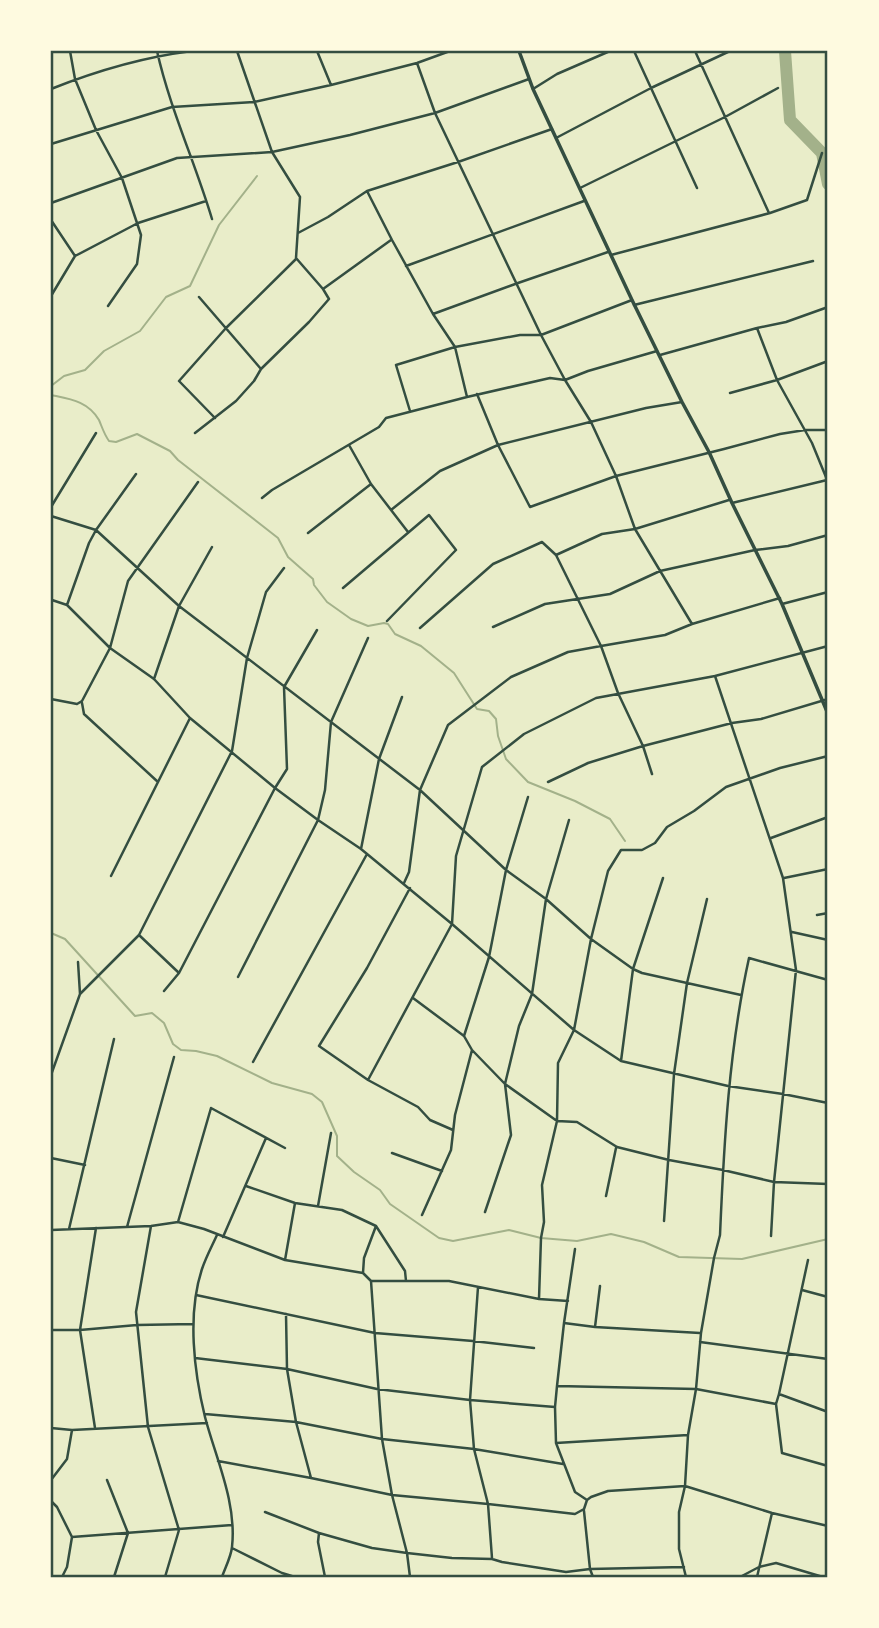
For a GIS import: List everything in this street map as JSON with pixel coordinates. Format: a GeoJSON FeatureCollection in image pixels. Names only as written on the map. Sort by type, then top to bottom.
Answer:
{"type":"FeatureCollection","features":[{"type":"Feature","properties":{"kind":"street"},"geometry":{"type":"LineString","coordinates":[[70,51],[75,79],[96,130],[122,178],[141,235],[137,264],[108,306]]}},
{"type":"Feature","properties":{"kind":"street"},"geometry":{"type":"LineString","coordinates":[[51,89],[158,53],[192,51]]}},
{"type":"Feature","properties":{"kind":"street"},"geometry":{"type":"LineString","coordinates":[[215,418],[179,380],[296,258],[298,233],[300,197],[272,152],[237,51]]}},
{"type":"Feature","properties":{"kind":"street"},"geometry":{"type":"LineString","coordinates":[[317,51],[331,85]]}},
{"type":"Feature","properties":{"kind":"street"},"geometry":{"type":"LineString","coordinates":[[51,144],[172,107],[254,102],[331,85],[450,51]]}},
{"type":"Feature","properties":{"kind":"street"},"geometry":{"type":"LineString","coordinates":[[519,51],[533,89],[633,303],[782,604],[826,700],[828,714]]}},
{"type":"Feature","properties":{"kind":"street"},"geometry":{"type":"LineString","coordinates":[[533,89],[557,74],[610,51]]}},
{"type":"Feature","properties":{"kind":"street"},"geometry":{"type":"LineString","coordinates":[[634,51],[697,188]]}},
{"type":"Feature","properties":{"kind":"street"},"geometry":{"type":"LineString","coordinates":[[695,51],[770,213]]}},
{"type":"Feature","properties":{"kind":"street"},"geometry":{"type":"LineString","coordinates":[[556,138],[651,88],[730,51]]}},
{"type":"Feature","properties":{"kind":"street"},"geometry":{"type":"LineString","coordinates":[[158,53],[172,107],[212,219]]}},
{"type":"Feature","properties":{"kind":"street"},"geometry":{"type":"LineString","coordinates":[[417,62],[435,113],[541,335],[591,422],[635,529],[692,624]]}},
{"type":"Feature","properties":{"kind":"street"},"geometry":{"type":"LineString","coordinates":[[51,203],[177,158],[272,152],[350,135],[435,113],[529,79]]}},
{"type":"Feature","properties":{"kind":"street"},"geometry":{"type":"LineString","coordinates":[[580,188],[778,89]]}},
{"type":"Feature","properties":{"kind":"street"},"geometry":{"type":"LineString","coordinates":[[298,233],[368,191],[552,130]]}},
{"type":"Feature","properties":{"kind":"street"},"geometry":{"type":"LineString","coordinates":[[433,314],[610,253],[770,213],[807,200],[822,153]]}},
{"type":"Feature","properties":{"kind":"street"},"geometry":{"type":"LineString","coordinates":[[368,191],[406,266],[455,348],[467,397]]}},
{"type":"Feature","properties":{"kind":"street"},"geometry":{"type":"LineString","coordinates":[[406,266],[586,200]]}},
{"type":"Feature","properties":{"kind":"street"},"geometry":{"type":"LineString","coordinates":[[51,296],[75,257],[138,223],[206,201]]}},
{"type":"Feature","properties":{"kind":"street"},"geometry":{"type":"LineString","coordinates":[[51,220],[75,257]]}},
{"type":"Feature","properties":{"kind":"street"},"geometry":{"type":"LineString","coordinates":[[323,289],[392,240]]}},
{"type":"Feature","properties":{"kind":"street"},"geometry":{"type":"LineString","coordinates":[[195,433],[245,391],[261,369],[309,323],[329,299],[296,258]]}},
{"type":"Feature","properties":{"kind":"street"},"geometry":{"type":"LineString","coordinates":[[410,411],[396,365],[455,348],[520,335],[541,335],[633,303],[813,261]]}},
{"type":"Feature","properties":{"kind":"street"},"geometry":{"type":"LineString","coordinates":[[199,297],[261,369]]}},
{"type":"Feature","properties":{"kind":"street"},"geometry":{"type":"LineString","coordinates":[[262,498],[379,427],[386,418],[550,378],[565,380],[588,371],[786,322],[828,307]]}},
{"type":"Feature","properties":{"kind":"street"},"geometry":{"type":"LineString","coordinates":[[556,555],[602,534],[635,529],[731,501],[828,481],[813,443],[777,380],[757,328]]}},
{"type":"Feature","properties":{"kind":"street"},"geometry":{"type":"LineString","coordinates":[[730,393],[777,380],[828,361]]}},
{"type":"Feature","properties":{"kind":"street"},"geometry":{"type":"LineString","coordinates":[[477,394],[498,445],[530,507],[615,476],[780,434],[828,430]]}},
{"type":"Feature","properties":{"kind":"street"},"geometry":{"type":"LineString","coordinates":[[391,510],[440,471],[498,445],[646,408],[681,402]]}},
{"type":"Feature","properties":{"kind":"street"},"geometry":{"type":"LineString","coordinates":[[51,507],[96,433]]}},
{"type":"Feature","properties":{"kind":"street"},"geometry":{"type":"LineString","coordinates":[[349,445],[371,484],[408,532]]}},
{"type":"Feature","properties":{"kind":"street"},"geometry":{"type":"LineString","coordinates":[[67,605],[89,543],[136,474]]}},
{"type":"Feature","properties":{"kind":"street"},"geometry":{"type":"LineString","coordinates":[[51,699],[77,704],[82,701],[110,648],[128,580],[198,482]]}},
{"type":"Feature","properties":{"kind":"street"},"geometry":{"type":"LineString","coordinates":[[308,533],[371,484]]}},
{"type":"Feature","properties":{"kind":"street"},"geometry":{"type":"LineString","coordinates":[[343,588],[429,515],[456,550],[387,621]]}},
{"type":"Feature","properties":{"kind":"street"},"geometry":{"type":"LineString","coordinates":[[51,516],[96,530],[179,606],[420,790],[506,870],[591,939],[633,969],[741,995]]}},
{"type":"Feature","properties":{"kind":"street"},"geometry":{"type":"LineString","coordinates":[[494,627],[545,604],[610,594],[660,571],[755,550],[788,546],[828,535]]}},
{"type":"Feature","properties":{"kind":"street"},"geometry":{"type":"LineString","coordinates":[[421,628],[493,564],[542,542],[556,555],[601,646],[652,774]]}},
{"type":"Feature","properties":{"kind":"street"},"geometry":{"type":"LineString","coordinates":[[154,679],[179,606],[212,547]]}},
{"type":"Feature","properties":{"kind":"street"},"geometry":{"type":"LineString","coordinates":[[80,994],[139,936],[232,751],[247,658],[266,592],[284,568]]}},
{"type":"Feature","properties":{"kind":"street"},"geometry":{"type":"LineString","coordinates":[[782,604],[828,592]]}},
{"type":"Feature","properties":{"kind":"street"},"geometry":{"type":"LineString","coordinates":[[404,883],[409,872],[420,790],[448,725],[511,677],[568,652],[665,635],[692,624],[779,598]]}},
{"type":"Feature","properties":{"kind":"street"},"geometry":{"type":"LineString","coordinates":[[52,600],[67,605],[110,648],[154,679],[191,718],[275,788],[361,849],[574,1030],[621,1061],[729,1086],[828,1103]]}},
{"type":"Feature","properties":{"kind":"street"},"geometry":{"type":"LineString","coordinates":[[164,991],[179,973],[287,769],[284,687],[317,630]]}},
{"type":"Feature","properties":{"kind":"street"},"geometry":{"type":"LineString","coordinates":[[237,977],[318,820],[325,789],[331,722],[368,638]]}},
{"type":"Feature","properties":{"kind":"street"},"geometry":{"type":"LineString","coordinates":[[368,1080],[452,924],[456,856],[482,767],[524,734],[596,698],[715,676],[828,646]]}},
{"type":"Feature","properties":{"kind":"street"},"geometry":{"type":"LineString","coordinates":[[715,676],[783,878],[796,970],[771,1236]]}},
{"type":"Feature","properties":{"kind":"street"},"geometry":{"type":"LineString","coordinates":[[361,849],[379,759],[402,696]]}},
{"type":"Feature","properties":{"kind":"street"},"geometry":{"type":"LineString","coordinates":[[548,782],[588,763],[643,746],[732,723],[761,719],[826,700]]}},
{"type":"Feature","properties":{"kind":"street"},"geometry":{"type":"LineString","coordinates":[[82,701],[84,714],[158,782]]}},
{"type":"Feature","properties":{"kind":"street"},"geometry":{"type":"LineString","coordinates":[[111,876],[191,718]]}},
{"type":"Feature","properties":{"kind":"street"},"geometry":{"type":"LineString","coordinates":[[539,1299],[544,1222],[541,1185],[557,1121],[558,1063],[574,1030],[591,939],[608,871],[621,850],[642,850],[655,843],[667,827],[726,787],[780,768],[828,756]]}},
{"type":"Feature","properties":{"kind":"street"},"geometry":{"type":"LineString","coordinates":[[464,1036],[489,957],[506,870],[528,797]]}},
{"type":"Feature","properties":{"kind":"street"},"geometry":{"type":"LineString","coordinates":[[771,838],[828,817]]}},
{"type":"Feature","properties":{"kind":"street"},"geometry":{"type":"LineString","coordinates":[[485,1212],[511,1135],[505,1084],[519,1026],[532,994],[546,900],[569,820]]}},
{"type":"Feature","properties":{"kind":"street"},"geometry":{"type":"LineString","coordinates":[[253,1062],[367,854]]}},
{"type":"Feature","properties":{"kind":"street"},"geometry":{"type":"LineString","coordinates":[[783,878],[828,869]]}},
{"type":"Feature","properties":{"kind":"street"},"geometry":{"type":"LineString","coordinates":[[621,1061],[633,969],[663,878]]}},
{"type":"Feature","properties":{"kind":"street"},"geometry":{"type":"LineString","coordinates":[[410,888],[367,968],[319,1046],[368,1080],[418,1107],[430,1120],[453,1130]]}},
{"type":"Feature","properties":{"kind":"street"},"geometry":{"type":"LineString","coordinates":[[664,1221],[674,1074],[687,983],[707,898]]}},
{"type":"Feature","properties":{"kind":"street"},"geometry":{"type":"LineString","coordinates":[[817,915],[828,913]]}},
{"type":"Feature","properties":{"kind":"street"},"geometry":{"type":"LineString","coordinates":[[792,932],[828,940]]}},
{"type":"Feature","properties":{"kind":"street"},"geometry":{"type":"LineString","coordinates":[[139,936],[179,973]]}},
{"type":"Feature","properties":{"kind":"street"},"geometry":{"type":"LineString","coordinates":[[686,1577],[679,1549],[679,1512],[685,1486],[688,1435],[701,1333],[720,1235],[729,1086],[741,995],[749,958],[828,980]]}},
{"type":"Feature","properties":{"kind":"street"},"geometry":{"type":"LineString","coordinates":[[51,1076],[80,994],[78,962]]}},
{"type":"Feature","properties":{"kind":"street"},"geometry":{"type":"LineString","coordinates":[[412,997],[464,1036],[472,1050],[505,1084],[557,1121],[577,1122],[617,1147],[668,1160],[774,1182],[828,1184]]}},
{"type":"Feature","properties":{"kind":"street"},"geometry":{"type":"LineString","coordinates":[[69,1229],[114,1039]]}},
{"type":"Feature","properties":{"kind":"street"},"geometry":{"type":"LineString","coordinates":[[422,1215],[452,1150],[455,1115],[472,1050]]}},
{"type":"Feature","properties":{"kind":"street"},"geometry":{"type":"LineString","coordinates":[[51,1053],[58,1054]]}},
{"type":"Feature","properties":{"kind":"street"},"geometry":{"type":"LineString","coordinates":[[127,1227],[174,1057]]}},
{"type":"Feature","properties":{"kind":"street"},"geometry":{"type":"LineString","coordinates":[[178,1222],[211,1108],[285,1149]]}},
{"type":"Feature","properties":{"kind":"street"},"geometry":{"type":"LineString","coordinates":[[318,1206],[331,1133]]}},
{"type":"Feature","properties":{"kind":"street"},"geometry":{"type":"LineString","coordinates":[[223,1237],[267,1138]]}},
{"type":"Feature","properties":{"kind":"street"},"geometry":{"type":"LineString","coordinates":[[606,1196],[617,1147]]}},
{"type":"Feature","properties":{"kind":"street"},"geometry":{"type":"LineString","coordinates":[[392,1153],[442,1171]]}},
{"type":"Feature","properties":{"kind":"street"},"geometry":{"type":"LineString","coordinates":[[51,1157],[85,1166]]}},
{"type":"Feature","properties":{"kind":"street"},"geometry":{"type":"LineString","coordinates":[[246,1186],[295,1203],[342,1210],[376,1226],[405,1271],[406,1281]]}},
{"type":"Feature","properties":{"kind":"street"},"geometry":{"type":"LineString","coordinates":[[285,1260],[295,1203]]}},
{"type":"Feature","properties":{"kind":"street"},"geometry":{"type":"LineString","coordinates":[[51,1230],[151,1226],[178,1222],[285,1260],[363,1273],[371,1281],[382,1440],[410,1577]]}},
{"type":"Feature","properties":{"kind":"street"},"geometry":{"type":"LineString","coordinates":[[151,1226],[136,1312],[148,1427],[179,1530],[165,1577]]}},
{"type":"Feature","properties":{"kind":"street"},"geometry":{"type":"LineString","coordinates":[[363,1273],[364,1258],[376,1226]]}},
{"type":"Feature","properties":{"kind":"street"},"geometry":{"type":"LineString","coordinates":[[95,1428],[80,1330],[96,1228]]}},
{"type":"Feature","properties":{"kind":"street"},"geometry":{"type":"LineString","coordinates":[[217,1235],[202,1270],[193,1324],[195,1358],[205,1415],[231,1509],[232,1548],[222,1577]]}},
{"type":"Feature","properties":{"kind":"street"},"geometry":{"type":"LineString","coordinates":[[575,1249],[556,1386],[556,1443],[575,1492],[587,1500]]}},
{"type":"Feature","properties":{"kind":"street"},"geometry":{"type":"LineString","coordinates":[[808,1260],[775,1404],[782,1453],[828,1466]]}},
{"type":"Feature","properties":{"kind":"street"},"geometry":{"type":"LineString","coordinates":[[371,1281],[449,1281],[539,1299],[568,1301]]}},
{"type":"Feature","properties":{"kind":"street"},"geometry":{"type":"LineString","coordinates":[[595,1327],[600,1286]]}},
{"type":"Feature","properties":{"kind":"street"},"geometry":{"type":"LineString","coordinates":[[478,1287],[470,1400],[474,1449],[488,1504],[492,1559]]}},
{"type":"Feature","properties":{"kind":"street"},"geometry":{"type":"LineString","coordinates":[[802,1290],[828,1297]]}},
{"type":"Feature","properties":{"kind":"street"},"geometry":{"type":"LineString","coordinates":[[197,1295],[375,1334],[473,1340],[534,1349]]}},
{"type":"Feature","properties":{"kind":"street"},"geometry":{"type":"LineString","coordinates":[[286,1314],[287,1369],[296,1422],[311,1478]]}},
{"type":"Feature","properties":{"kind":"street"},"geometry":{"type":"LineString","coordinates":[[51,1330],[193,1324]]}},
{"type":"Feature","properties":{"kind":"street"},"geometry":{"type":"LineString","coordinates":[[564,1324],[701,1333]]}},
{"type":"Feature","properties":{"kind":"street"},"geometry":{"type":"LineString","coordinates":[[700,1342],[828,1359]]}},
{"type":"Feature","properties":{"kind":"street"},"geometry":{"type":"LineString","coordinates":[[195,1358],[287,1369],[377,1389],[470,1400],[555,1406]]}},
{"type":"Feature","properties":{"kind":"street"},"geometry":{"type":"LineString","coordinates":[[556,1386],[696,1388],[775,1404]]}},
{"type":"Feature","properties":{"kind":"street"},"geometry":{"type":"LineString","coordinates":[[779,1394],[828,1412]]}},
{"type":"Feature","properties":{"kind":"street"},"geometry":{"type":"LineString","coordinates":[[205,1415],[296,1422],[382,1440],[474,1449],[563,1464]]}},
{"type":"Feature","properties":{"kind":"street"},"geometry":{"type":"LineString","coordinates":[[51,1427],[72,1430],[207,1423]]}},
{"type":"Feature","properties":{"kind":"street"},"geometry":{"type":"LineString","coordinates":[[51,1480],[67,1459],[72,1430]]}},
{"type":"Feature","properties":{"kind":"street"},"geometry":{"type":"LineString","coordinates":[[556,1443],[688,1435]]}},
{"type":"Feature","properties":{"kind":"street"},"geometry":{"type":"LineString","coordinates":[[218,1461],[392,1495],[575,1514],[584,1509]]}},
{"type":"Feature","properties":{"kind":"street"},"geometry":{"type":"LineString","coordinates":[[107,1480],[128,1533],[114,1577]]}},
{"type":"Feature","properties":{"kind":"street"},"geometry":{"type":"LineString","coordinates":[[593,1577],[584,1509],[591,1497],[608,1492],[685,1486],[772,1513],[828,1526]]}},
{"type":"Feature","properties":{"kind":"street"},"geometry":{"type":"LineString","coordinates":[[51,1501],[57,1507],[72,1538],[67,1567],[62,1577]]}},
{"type":"Feature","properties":{"kind":"street"},"geometry":{"type":"LineString","coordinates":[[265,1512],[319,1533],[372,1548],[407,1553],[492,1559],[566,1572],[684,1567]]}},
{"type":"Feature","properties":{"kind":"street"},"geometry":{"type":"LineString","coordinates":[[757,1577],[772,1513]]}},
{"type":"Feature","properties":{"kind":"street"},"geometry":{"type":"LineString","coordinates":[[72,1538],[232,1525]]}},
{"type":"Feature","properties":{"kind":"street"},"geometry":{"type":"LineString","coordinates":[[319,1533],[318,1542],[325,1577]]}},
{"type":"Feature","properties":{"kind":"street"},"geometry":{"type":"LineString","coordinates":[[232,1548],[295,1577]]}},
{"type":"Feature","properties":{"kind":"street"},"geometry":{"type":"LineString","coordinates":[[740,1577],[759,1567],[775,1563],[823,1577]]}},
{"type":"Feature","properties":{"kind":"waterway"},"geometry":{"type":"LineString","coordinates":[[785,51],[790,120],[822,153],[828,184]]}},
{"type":"Feature","properties":{"kind":"waterway"},"geometry":{"type":"LineString","coordinates":[[51,386],[64,376],[85,370],[104,351],[140,331],[166,297],[190,286],[219,225],[257,176]]}},
{"type":"Feature","properties":{"kind":"waterway"},"geometry":{"type":"LineString","coordinates":[[51,395],[78,402],[90,409],[99,420],[109,441],[116,442],[137,434],[170,451],[278,538],[288,557],[313,579],[314,585],[327,602],[351,619],[368,626],[388,624],[395,634],[421,646],[454,673],[477,709],[489,711],[496,719],[498,736],[506,759],[528,782],[610,819],[625,841]]}},
{"type":"Feature","properties":{"kind":"waterway"},"geometry":{"type":"LineString","coordinates":[[51,933],[65,939],[135,1016],[152,1013],[164,1023],[173,1044],[181,1050],[217,1056],[272,1083],[312,1094],[322,1102],[337,1136],[337,1156],[380,1190],[390,1204],[439,1238],[453,1241],[509,1230],[541,1238],[577,1241],[611,1234],[644,1242],[679,1257],[742,1259],[828,1239]]}}]}
